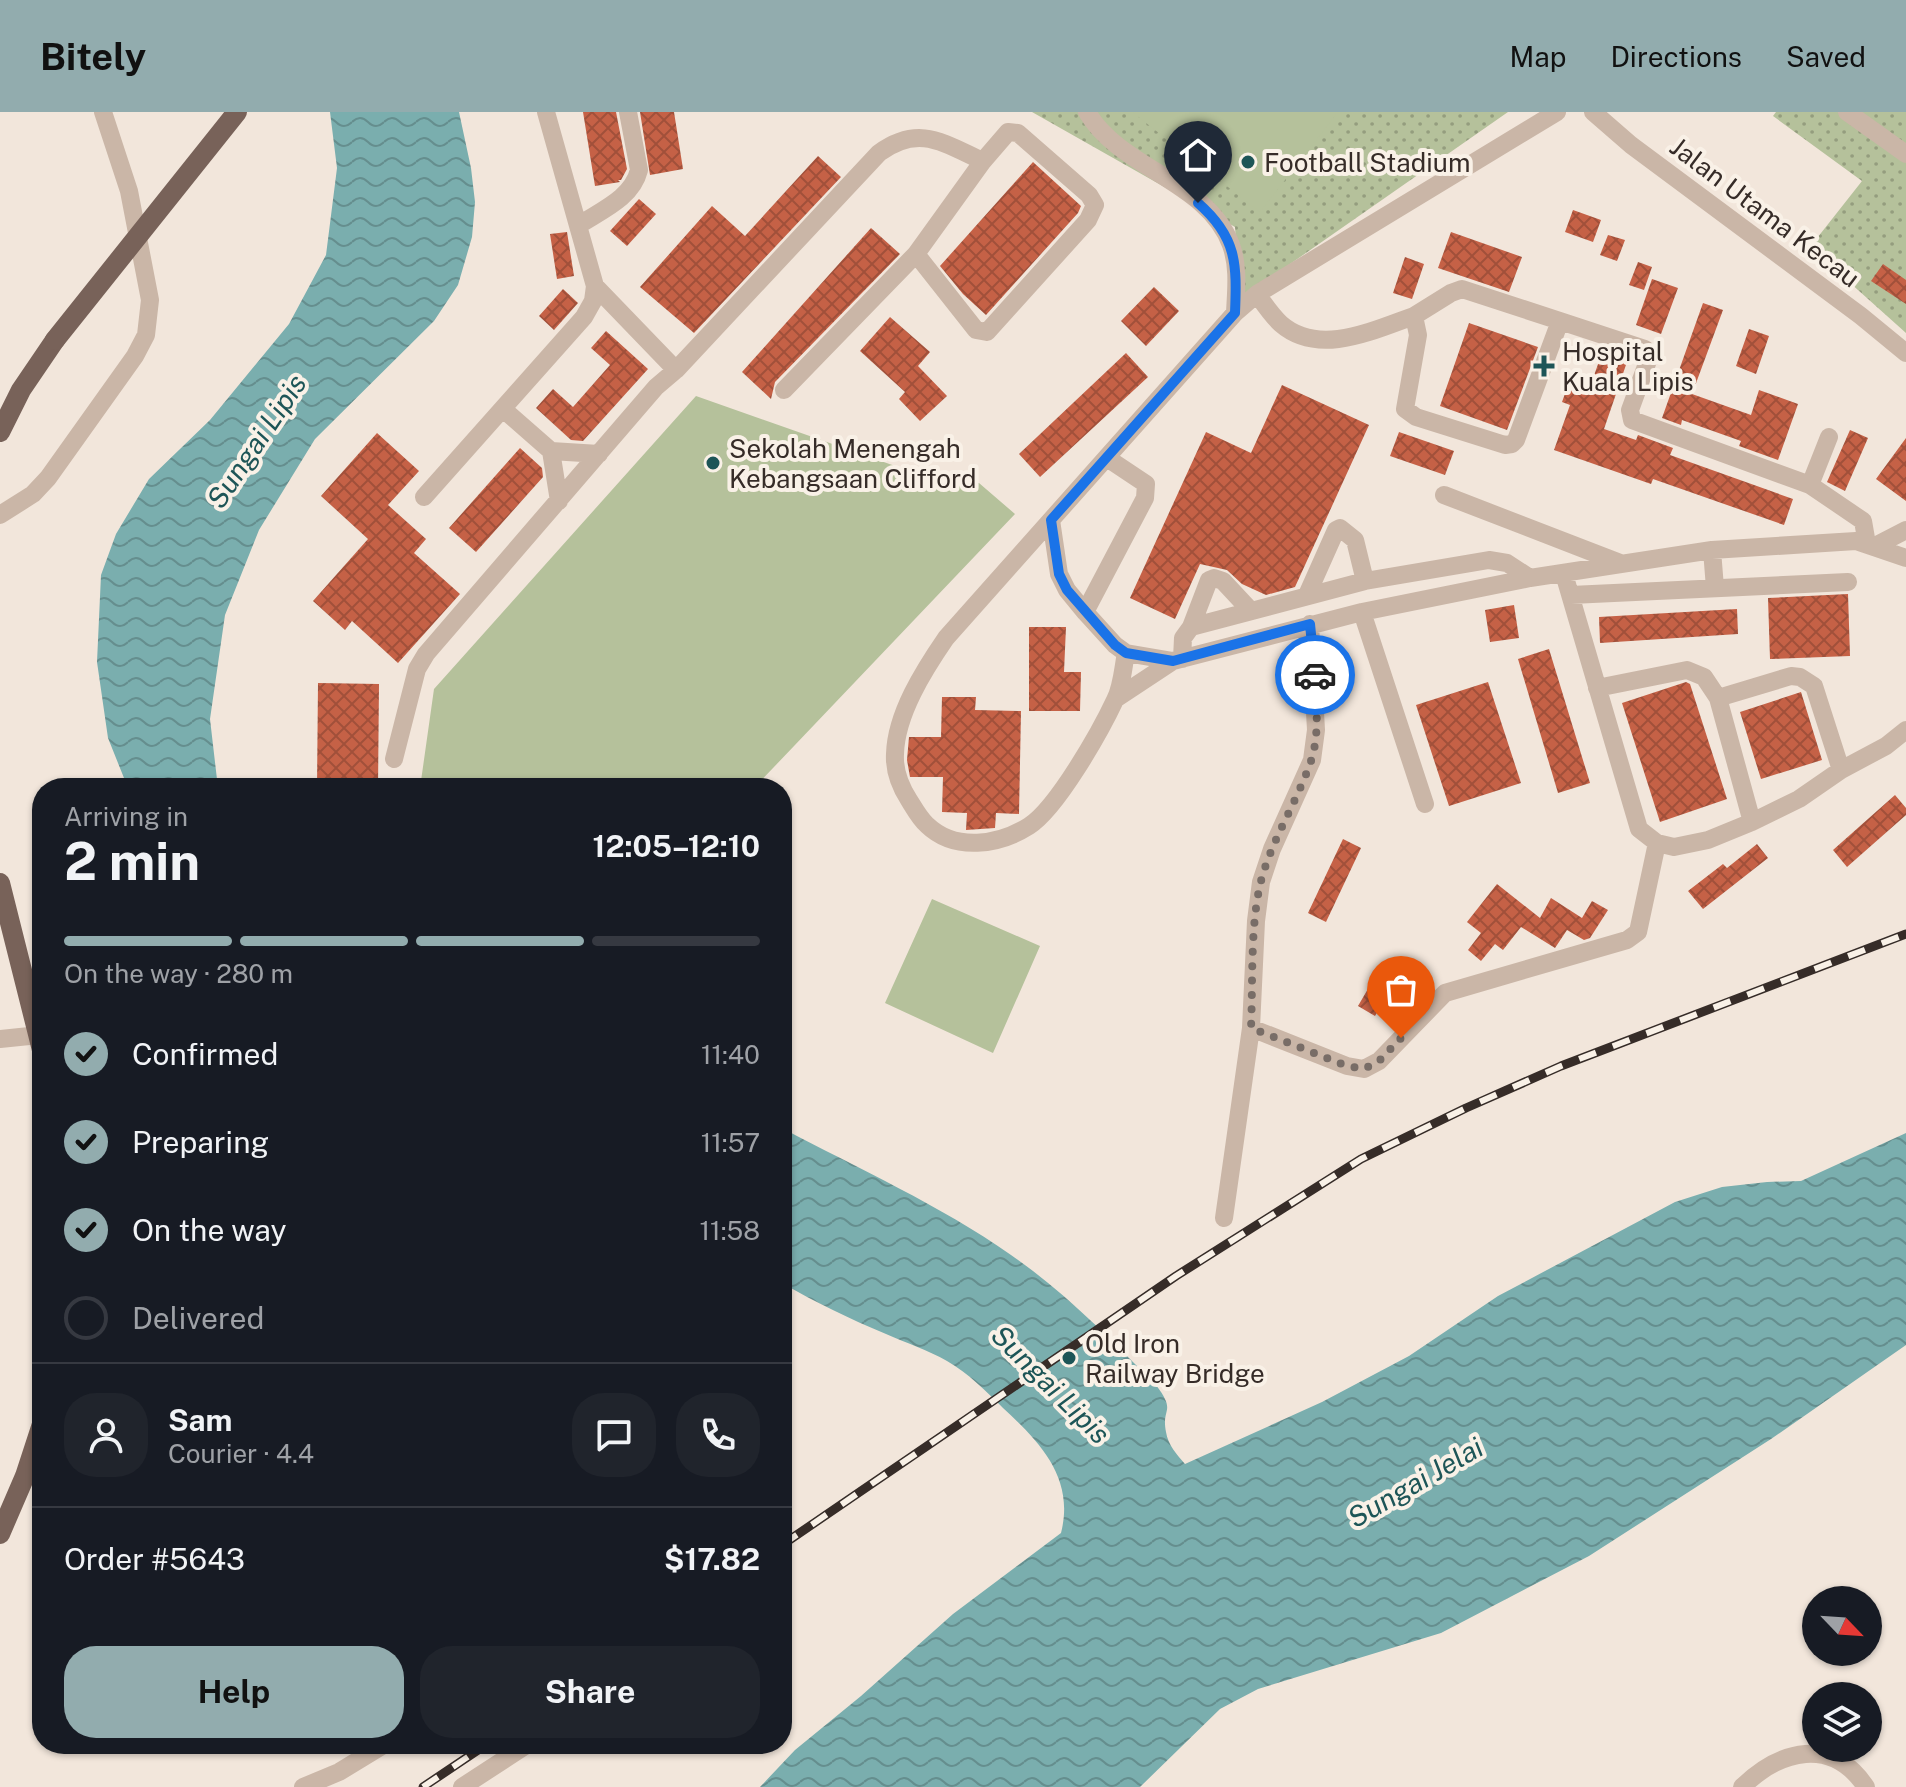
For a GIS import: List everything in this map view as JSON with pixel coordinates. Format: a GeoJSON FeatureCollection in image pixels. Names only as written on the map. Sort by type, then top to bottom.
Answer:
{"type":"FeatureCollection","features":[{"type":"Feature","properties":{"kind":"main road"},"geometry":{"type":"LineString","coordinates":[[0,432],[21,390],[55,340],[237,112]]}},
{"type":"Feature","properties":{"kind":"main road"},"geometry":{"type":"LineString","coordinates":[[0,883],[32,990]]}},
{"type":"Feature","properties":{"kind":"main road"},"geometry":{"type":"LineString","coordinates":[[0,1534],[32,1455]]}},
{"type":"Feature","properties":{"kind":"street"},"geometry":{"type":"LineString","coordinates":[[0,515],[33,494],[48,478],[135,356],[146,335],[150,300],[147,276],[129,191],[103,112]]}},
{"type":"Feature","properties":{"kind":"street"},"geometry":{"type":"LineString","coordinates":[[424,497],[589,310],[595,286],[546,112]]}},
{"type":"Feature","properties":{"kind":"street"},"geometry":{"type":"LineString","coordinates":[[579,225],[627,194],[637,179],[639,170],[628,112]]}},
{"type":"Feature","properties":{"kind":"street"},"geometry":{"type":"LineString","coordinates":[[1087,112],[1096,128],[1110,142],[1185,190],[1212,215],[1231,243],[1235,313]]}},
{"type":"Feature","properties":{"kind":"street"},"geometry":{"type":"LineString","coordinates":[[1126,653],[1117,698],[1074,771],[1044,812],[1030,825],[1003,838],[969,843],[948,839],[926,825],[900,785],[895,754],[897,737],[913,692],[946,638],[1235,313],[1257,294],[1557,112]]}},
{"type":"Feature","properties":{"kind":"street","name":"Jalan Utama Kecau"},"geometry":{"type":"LineString","coordinates":[[1593,112],[1631,145],[1906,353]]}},
{"type":"Feature","properties":{"kind":"street"},"geometry":{"type":"LineString","coordinates":[[1847,112],[1906,154]]}},
{"type":"Feature","properties":{"kind":"street"},"geometry":{"type":"LineString","coordinates":[[784,390],[916,254],[983,161],[1008,132],[1018,133],[1089,195],[1095,205],[1088,220],[987,332],[976,330],[916,254]]}},
{"type":"Feature","properties":{"kind":"street"},"geometry":{"type":"LineString","coordinates":[[394,759],[417,669],[438,638],[656,387],[676,370],[879,153],[896,141],[915,137],[936,140],[983,161]]}},
{"type":"Feature","properties":{"kind":"street"},"geometry":{"type":"LineString","coordinates":[[595,286],[676,370]]}},
{"type":"Feature","properties":{"kind":"street"},"geometry":{"type":"LineString","coordinates":[[1257,294],[1280,323],[1299,336],[1342,340],[1414,316],[1462,289],[1645,349],[1649,358],[1630,410],[1632,420],[1810,485],[1863,521],[1871,545]]}},
{"type":"Feature","properties":{"kind":"street"},"geometry":{"type":"LineString","coordinates":[[1414,316],[1418,335],[1405,409],[1416,417],[1505,445],[1516,440],[1560,321]]}},
{"type":"Feature","properties":{"kind":"street"},"geometry":{"type":"LineString","coordinates":[[503,409],[551,451],[599,454]]}},
{"type":"Feature","properties":{"kind":"street"},"geometry":{"type":"LineString","coordinates":[[1810,485],[1829,437]]}},
{"type":"Feature","properties":{"kind":"street"},"geometry":{"type":"LineString","coordinates":[[551,451],[559,501]]}},
{"type":"Feature","properties":{"kind":"street"},"geometry":{"type":"LineString","coordinates":[[1085,612],[1145,498],[1146,484],[1141,478],[1107,458]]}},
{"type":"Feature","properties":{"kind":"street"},"geometry":{"type":"LineString","coordinates":[[1444,495],[1620,563]]}},
{"type":"Feature","properties":{"kind":"street"},"geometry":{"type":"LineString","coordinates":[[1051,520],[1059,574],[1067,590],[1085,612],[1126,653],[1178,660]]}},
{"type":"Feature","properties":{"kind":"street"},"geometry":{"type":"LineString","coordinates":[[1307,595],[1336,530],[1340,528],[1355,540],[1365,581]]}},
{"type":"Feature","properties":{"kind":"street"},"geometry":{"type":"LineString","coordinates":[[1871,545],[1906,530]]}},
{"type":"Feature","properties":{"kind":"street"},"geometry":{"type":"LineString","coordinates":[[1117,698],[1178,660],[1310,624],[1530,578],[1712,550],[1834,541],[1871,545],[1906,558]]}},
{"type":"Feature","properties":{"kind":"street"},"geometry":{"type":"LineString","coordinates":[[1712,550],[1715,588]]}},
{"type":"Feature","properties":{"kind":"street"},"geometry":{"type":"LineString","coordinates":[[1191,627],[1365,581],[1489,560],[1507,563],[1530,578]]}},
{"type":"Feature","properties":{"kind":"street"},"geometry":{"type":"LineString","coordinates":[[1564,574],[1639,829],[1657,843],[1674,847],[1752,822],[1799,799],[1841,770],[1886,746],[1906,730]]}},
{"type":"Feature","properties":{"kind":"street"},"geometry":{"type":"LineString","coordinates":[[1178,660],[1183,638],[1191,627],[1209,580],[1223,581],[1250,610]]}},
{"type":"Feature","properties":{"kind":"street"},"geometry":{"type":"LineString","coordinates":[[1571,595],[1848,582]]}},
{"type":"Feature","properties":{"kind":"street"},"geometry":{"type":"LineString","coordinates":[[1362,612],[1425,804]]}},
{"type":"Feature","properties":{"kind":"street"},"geometry":{"type":"LineString","coordinates":[[1224,1218],[1251,1028],[1261,882],[1272,849],[1312,760],[1316,730],[1310,624]]}},
{"type":"Feature","properties":{"kind":"street"},"geometry":{"type":"LineString","coordinates":[[1597,688],[1687,670],[1704,677],[1718,698],[1752,822]]}},
{"type":"Feature","properties":{"kind":"street"},"geometry":{"type":"LineString","coordinates":[[1718,698],[1791,676],[1800,677],[1814,686],[1841,770]]}},
{"type":"Feature","properties":{"kind":"street"},"geometry":{"type":"LineString","coordinates":[[1251,1028],[1347,1066],[1364,1069],[1379,1061],[1445,993],[1627,940],[1638,932],[1657,843]]}},
{"type":"Feature","properties":{"kind":"street"},"geometry":{"type":"LineString","coordinates":[[0,1039],[32,1041]]}},
{"type":"Feature","properties":{"kind":"street"},"geometry":{"type":"LineString","coordinates":[[1742,1787],[1753,1775],[1777,1761],[1811,1753],[1834,1758],[1856,1773],[1866,1787]]}},
{"type":"Feature","properties":{"kind":"street"},"geometry":{"type":"LineString","coordinates":[[303,1787],[342,1779],[373,1754]]}},
{"type":"Feature","properties":{"kind":"street"},"geometry":{"type":"LineString","coordinates":[[462,1787],[513,1754]]}},
{"type":"Feature","properties":{"kind":"green space"},"geometry":{"type":"Polygon","coordinates":[[[1032,112],[1508,112],[1240,299],[1235,227],[1032,112]]]}},
{"type":"Feature","properties":{"kind":"green space","name":"Football Stadium"},"geometry":{"type":"Polygon","coordinates":[[[1132,112],[1338,112],[1260,212],[1132,112]]]}},
{"type":"Feature","properties":{"kind":"green space"},"geometry":{"type":"Polygon","coordinates":[[[1776,112],[1906,112],[1906,333],[1810,247],[1862,181],[1773,116],[1776,112]]]}},
{"type":"Feature","properties":{"kind":"green space"},"geometry":{"type":"Polygon","coordinates":[[[696,396],[935,480],[979,483],[1015,514],[764,778],[421,778],[434,689],[696,396]]]}},
{"type":"Feature","properties":{"kind":"green space"},"geometry":{"type":"Polygon","coordinates":[[[932,899],[1040,946],[993,1053],[885,1003],[932,899]]]}},
{"type":"Feature","properties":{"kind":"water","name":"Sungai Lipis"},"geometry":{"type":"Polygon","coordinates":[[[330,112],[459,112],[475,202],[472,237],[458,285],[434,321],[315,439],[259,530],[225,615],[210,719],[217,778],[124,778],[108,738],[97,662],[101,575],[116,534],[149,479],[210,420],[289,324],[326,255],[337,168],[330,112]]]}},
{"type":"Feature","properties":{"kind":"water"},"geometry":{"type":"Polygon","coordinates":[[[792,1133],[956,1220],[1050,1284],[1156,1385],[1166,1401],[1165,1424],[1169,1441],[1185,1464],[1322,1402],[1409,1356],[1498,1296],[1675,1202],[1722,1187],[1801,1181],[1906,1133],[1906,1345],[1771,1439],[1589,1556],[1441,1633],[1258,1689],[1220,1709],[1140,1787],[760,1787],[795,1750],[953,1614],[1061,1533],[1064,1513],[1059,1478],[1041,1448],[970,1377],[940,1357],[792,1289],[792,1133]]]}},
{"type":"Feature","properties":{"kind":"building"},"geometry":{"type":"Polygon","coordinates":[[[583,112],[616,112],[627,169],[618,180],[620,182],[595,186],[583,112]]]}},
{"type":"Feature","properties":{"kind":"building"},"geometry":{"type":"Polygon","coordinates":[[[640,112],[674,112],[683,169],[650,175],[640,112]]]}},
{"type":"Feature","properties":{"kind":"building"},"geometry":{"type":"Polygon","coordinates":[[[818,156],[841,177],[694,333],[640,287],[712,206],[745,236],[818,156]]]}},
{"type":"Feature","properties":{"kind":"building"},"geometry":{"type":"Polygon","coordinates":[[[1033,162],[1081,206],[986,315],[940,266],[1033,162]]]}},
{"type":"Feature","properties":{"kind":"building"},"geometry":{"type":"Polygon","coordinates":[[[639,199],[656,214],[627,246],[610,231],[639,199]]]}},
{"type":"Feature","properties":{"kind":"building"},"geometry":{"type":"Polygon","coordinates":[[[1573,210],[1601,220],[1593,242],[1565,232],[1573,210]]]}},
{"type":"Feature","properties":{"kind":"building"},"geometry":{"type":"Polygon","coordinates":[[[871,228],[900,254],[775,382],[771,399],[742,372],[871,228]]]}},
{"type":"Feature","properties":{"kind":"building"},"geometry":{"type":"Polygon","coordinates":[[[567,232],[574,276],[557,279],[550,234],[567,232]]]}},
{"type":"Feature","properties":{"kind":"building"},"geometry":{"type":"Polygon","coordinates":[[[1451,232],[1522,257],[1509,292],[1438,268],[1451,232]]]}},
{"type":"Feature","properties":{"kind":"building"},"geometry":{"type":"Polygon","coordinates":[[[1608,235],[1625,240],[1617,261],[1600,255],[1608,235]]]}},
{"type":"Feature","properties":{"kind":"building"},"geometry":{"type":"Polygon","coordinates":[[[1405,257],[1424,264],[1412,299],[1393,293],[1405,257]]]}},
{"type":"Feature","properties":{"kind":"building"},"geometry":{"type":"Polygon","coordinates":[[[1638,262],[1652,267],[1644,290],[1629,285],[1638,262]]]}},
{"type":"Feature","properties":{"kind":"building"},"geometry":{"type":"Polygon","coordinates":[[[1883,264],[1906,280],[1906,304],[1871,281],[1883,264]]]}},
{"type":"Feature","properties":{"kind":"building"},"geometry":{"type":"Polygon","coordinates":[[[1652,279],[1678,288],[1661,334],[1636,325],[1652,279]]]}},
{"type":"Feature","properties":{"kind":"building"},"geometry":{"type":"Polygon","coordinates":[[[1154,287],[1179,311],[1146,346],[1121,321],[1154,287]]]}},
{"type":"Feature","properties":{"kind":"building"},"geometry":{"type":"Polygon","coordinates":[[[563,289],[578,303],[554,330],[539,316],[563,289]]]}},
{"type":"Feature","properties":{"kind":"building"},"geometry":{"type":"Polygon","coordinates":[[[1703,303],[1723,310],[1692,394],[1751,415],[1759,390],[1798,404],[1778,460],[1739,446],[1741,441],[1682,420],[1681,425],[1662,418],[1703,303]]]}},
{"type":"Feature","properties":{"kind":"building"},"geometry":{"type":"Polygon","coordinates":[[[890,317],[930,352],[918,366],[947,396],[920,421],[899,399],[905,392],[860,351],[890,317]]]}},
{"type":"Feature","properties":{"kind":"building"},"geometry":{"type":"Polygon","coordinates":[[[1469,323],[1538,347],[1507,430],[1440,406],[1469,323]]]}},
{"type":"Feature","properties":{"kind":"building"},"geometry":{"type":"Polygon","coordinates":[[[1749,329],[1769,336],[1756,374],[1736,366],[1749,329]]]}},
{"type":"Feature","properties":{"kind":"building"},"geometry":{"type":"Polygon","coordinates":[[[606,331],[648,369],[583,441],[571,440],[536,408],[553,389],[573,407],[610,365],[591,348],[606,331]]]}},
{"type":"Feature","properties":{"kind":"building"},"geometry":{"type":"Polygon","coordinates":[[[1603,350],[1628,359],[1604,429],[1636,440],[1638,435],[1673,448],[1670,455],[1793,499],[1784,525],[1653,479],[1651,484],[1554,450],[1570,405],[1562,402],[1571,377],[1591,384],[1603,350]]]}},
{"type":"Feature","properties":{"kind":"building"},"geometry":{"type":"Polygon","coordinates":[[[1126,353],[1148,377],[1040,477],[1019,454],[1126,353]]]}},
{"type":"Feature","properties":{"kind":"building"},"geometry":{"type":"Polygon","coordinates":[[[1282,385],[1369,425],[1295,587],[1266,595],[1242,584],[1227,570],[1200,564],[1175,619],[1130,598],[1206,432],[1251,453],[1282,385]]]}},
{"type":"Feature","properties":{"kind":"building"},"geometry":{"type":"Polygon","coordinates":[[[1850,430],[1868,438],[1845,491],[1827,482],[1850,430]]]}},
{"type":"Feature","properties":{"kind":"building"},"geometry":{"type":"Polygon","coordinates":[[[1399,432],[1454,451],[1445,475],[1390,456],[1399,432]]]}},
{"type":"Feature","properties":{"kind":"building"},"geometry":{"type":"Polygon","coordinates":[[[377,433],[419,471],[388,505],[426,539],[414,553],[460,594],[398,663],[352,621],[345,630],[313,601],[368,539],[321,496],[377,433]]]}},
{"type":"Feature","properties":{"kind":"building"},"geometry":{"type":"Polygon","coordinates":[[[1906,438],[1906,501],[1876,479],[1906,438]]]}},
{"type":"Feature","properties":{"kind":"building"},"geometry":{"type":"Polygon","coordinates":[[[520,448],[542,468],[543,477],[476,552],[449,528],[520,448]]]}},
{"type":"Feature","properties":{"kind":"building"},"geometry":{"type":"Polygon","coordinates":[[[1848,594],[1850,656],[1770,659],[1768,598],[1848,594]]]}},
{"type":"Feature","properties":{"kind":"building"},"geometry":{"type":"Polygon","coordinates":[[[1514,605],[1519,638],[1490,642],[1485,610],[1514,605]]]}},
{"type":"Feature","properties":{"kind":"building"},"geometry":{"type":"Polygon","coordinates":[[[1737,609],[1738,634],[1600,643],[1599,617],[1737,609]]]}},
{"type":"Feature","properties":{"kind":"building"},"geometry":{"type":"Polygon","coordinates":[[[1029,627],[1066,627],[1064,672],[1081,672],[1080,711],[1029,711],[1029,627]]]}},
{"type":"Feature","properties":{"kind":"building"},"geometry":{"type":"Polygon","coordinates":[[[1549,649],[1590,783],[1558,793],[1518,659],[1549,649]]]}},
{"type":"Feature","properties":{"kind":"building"},"geometry":{"type":"Polygon","coordinates":[[[1488,682],[1521,783],[1449,806],[1416,705],[1488,682]]]}},
{"type":"Feature","properties":{"kind":"building"},"geometry":{"type":"Polygon","coordinates":[[[1686,682],[1690,684],[1727,799],[1660,822],[1622,703],[1686,682]]]}},
{"type":"Feature","properties":{"kind":"building"},"geometry":{"type":"Polygon","coordinates":[[[318,683],[379,684],[378,778],[317,778],[318,683]]]}},
{"type":"Feature","properties":{"kind":"building"},"geometry":{"type":"Polygon","coordinates":[[[1801,692],[1822,760],[1761,779],[1740,712],[1801,692]]]}},
{"type":"Feature","properties":{"kind":"building"},"geometry":{"type":"Polygon","coordinates":[[[942,697],[976,697],[975,710],[1021,711],[1019,814],[996,813],[995,828],[966,830],[967,813],[942,812],[943,777],[910,777],[907,760],[909,737],[941,737],[942,697]]]}},
{"type":"Feature","properties":{"kind":"building"},"geometry":{"type":"Polygon","coordinates":[[[1895,795],[1906,808],[1906,815],[1847,867],[1833,850],[1895,795]]]}},
{"type":"Feature","properties":{"kind":"building"},"geometry":{"type":"Polygon","coordinates":[[[1343,839],[1361,848],[1326,922],[1308,913],[1343,839]]]}},
{"type":"Feature","properties":{"kind":"building"},"geometry":{"type":"Polygon","coordinates":[[[1757,844],[1768,858],[1703,909],[1688,891],[1723,864],[1727,868],[1757,844]]]}},
{"type":"Feature","properties":{"kind":"building"},"geometry":{"type":"Polygon","coordinates":[[[1497,884],[1540,918],[1551,898],[1582,918],[1592,901],[1608,910],[1590,938],[1584,940],[1567,930],[1555,948],[1521,927],[1503,950],[1495,944],[1481,961],[1468,950],[1481,933],[1467,922],[1497,884]]]}},
{"type":"Feature","properties":{"kind":"building"},"geometry":{"type":"Polygon","coordinates":[[[1372,982],[1389,992],[1375,1016],[1358,1006],[1372,982]]]}},
{"type":"Feature","properties":{"kind":"railway"},"geometry":{"type":"LineString","coordinates":[[792,1538],[1176,1276],[1361,1159],[1561,1066],[1906,934]]}},
{"type":"Feature","properties":{"kind":"railway"},"geometry":{"type":"LineString","coordinates":[[423,1787],[472,1754]]}},
{"type":"Feature","properties":{"kind":"way so far"},"geometry":{"type":"LineString","coordinates":[[1315,675],[1316,730],[1312,760],[1272,849],[1261,882],[1251,1028],[1347,1066],[1364,1069],[1379,1061],[1401,1038]]}},
{"type":"Feature","properties":{"kind":"place","name":"Football Stadium"},"geometry":{"type":"Point","coordinates":[1248,162]}},
{"type":"Feature","properties":{"kind":"place","name":"Hospital Kuala Lipis"},"geometry":{"type":"Point","coordinates":[1544,366]}},
{"type":"Feature","properties":{"kind":"place","name":"Sekolah Menengah Kebangsaan Clifford"},"geometry":{"type":"Point","coordinates":[713,463]}},
{"type":"Feature","properties":{"kind":"place","name":"Old Iron Railway Bridge"},"geometry":{"type":"Point","coordinates":[1069,1358]}},
{"type":"Feature","properties":{"kind":"route"},"geometry":{"type":"LineString","coordinates":[[1198,203],[1212,215],[1231,243],[1236,278],[1235,313],[1051,520],[1059,574],[1067,590],[1085,612],[1126,653],[1173,661],[1310,624],[1315,675]]}},
{"type":"Feature","properties":{"kind":"water label","name":"Sungai Jelai"},"geometry":{"type":"Point","coordinates":[1415,1482]}}]}
